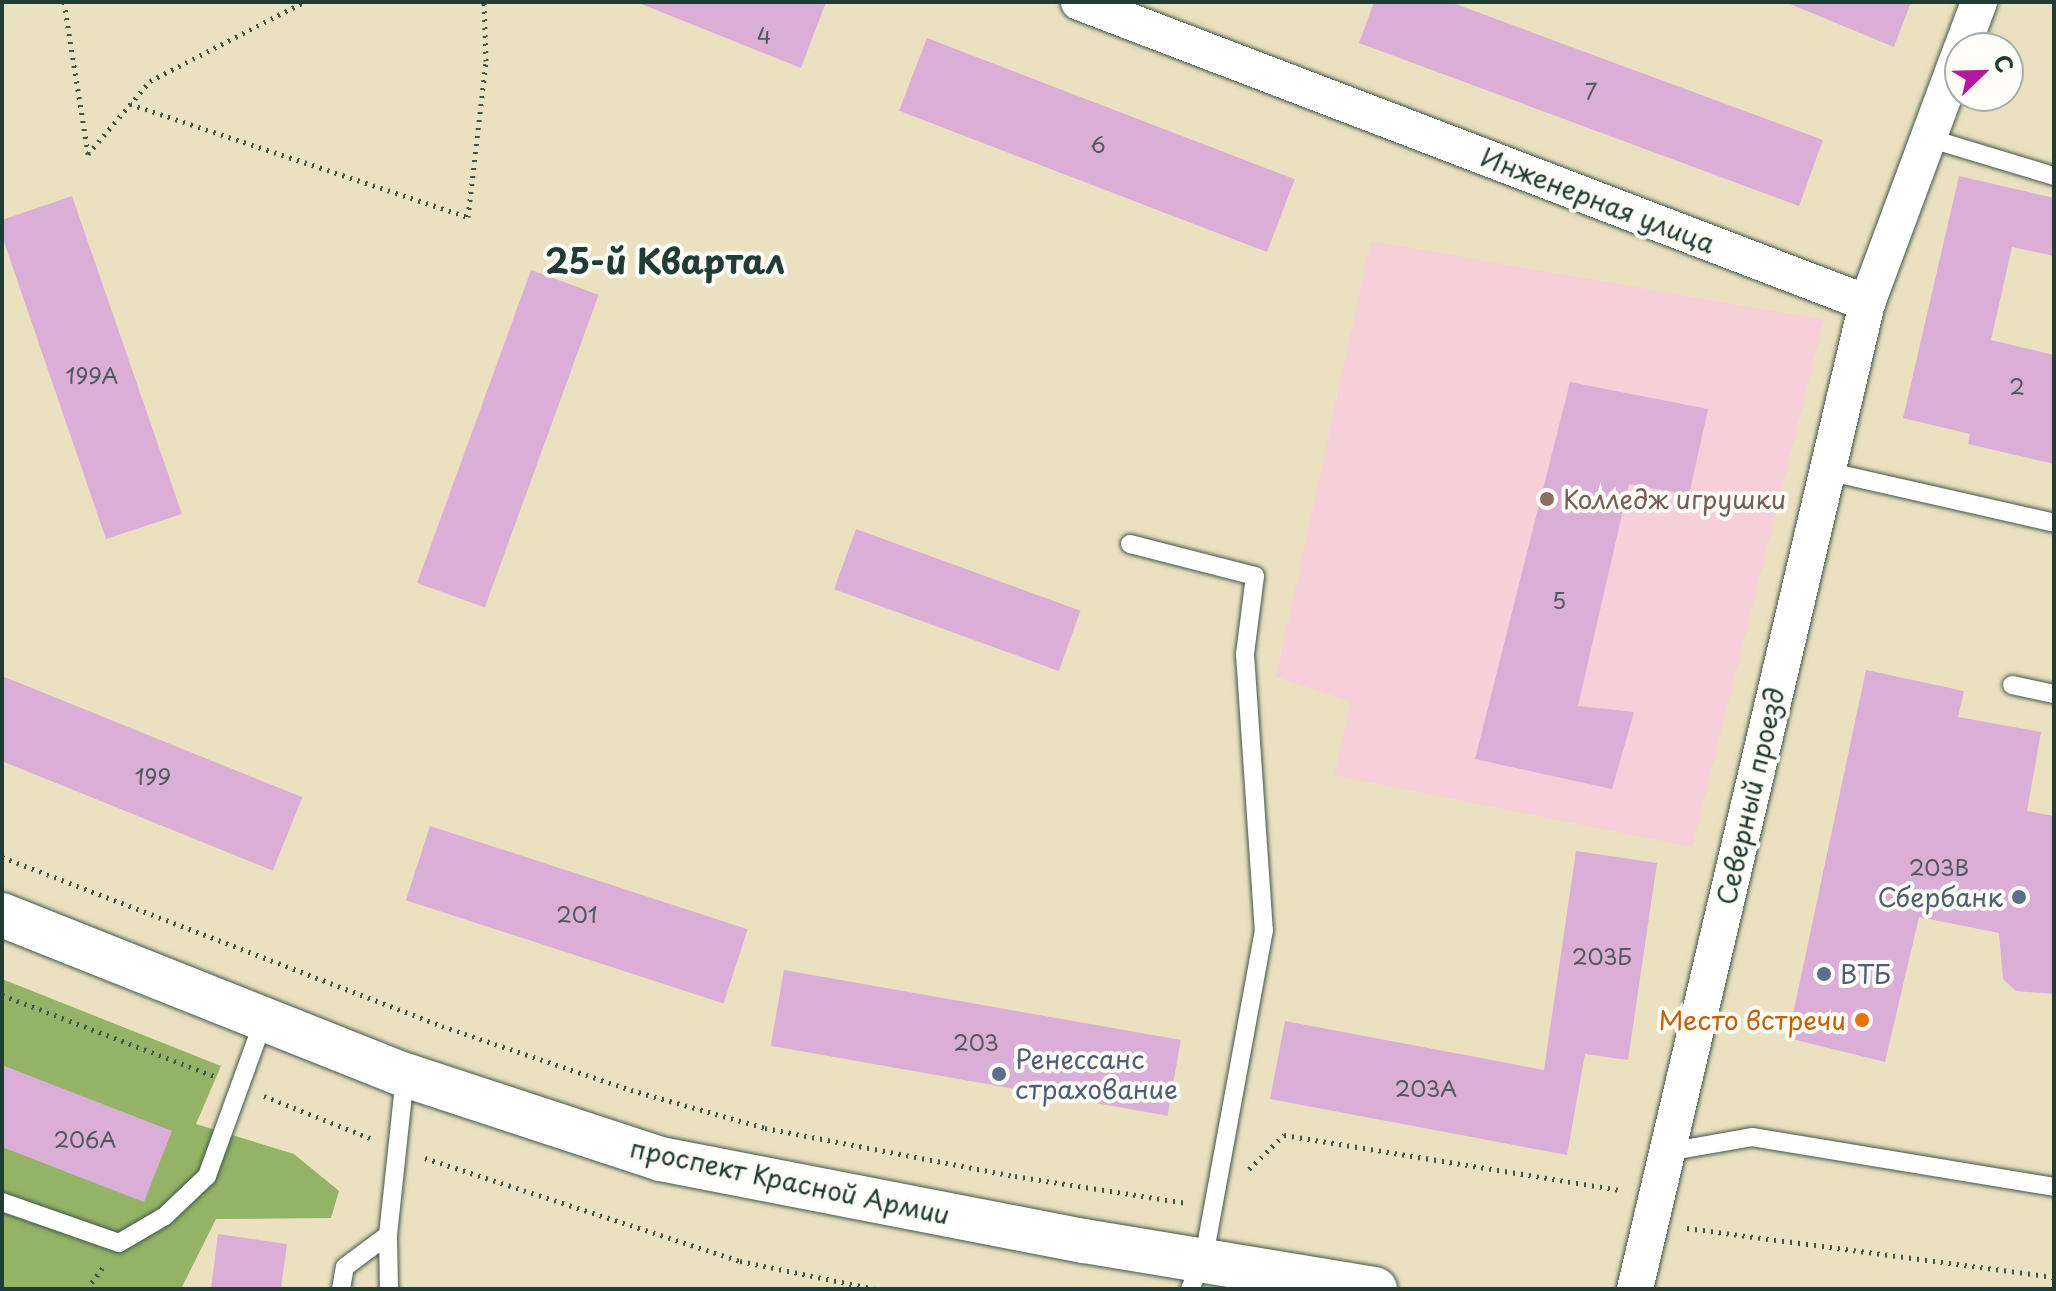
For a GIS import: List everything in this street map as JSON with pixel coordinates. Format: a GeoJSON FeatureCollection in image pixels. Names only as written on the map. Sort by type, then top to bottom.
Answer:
{"type":"FeatureCollection","features":[{"type":"Feature","properties":{"kind":"main road","name":"проспект Красной Армии"},"geometry":{"type":"LineString","coordinates":[[2,915],[263,1022],[405,1075],[661,1159],[1196,1275],[1375,1289]]}},
{"type":"Feature","properties":{"kind":"street","name":"Инженерная улица"},"geometry":{"type":"LineString","coordinates":[[1079,2],[1867,303]]}},
{"type":"Feature","properties":{"kind":"street"},"geometry":{"type":"LineString","coordinates":[[1968,32],[1979,2]]}},
{"type":"Feature","properties":{"kind":"street"},"geometry":{"type":"LineString","coordinates":[[1867,303],[1944,95]]}},
{"type":"Feature","properties":{"kind":"street","name":"Северный проезд"},"geometry":{"type":"LineString","coordinates":[[1635,1289],[1867,303]]}},
{"type":"Feature","properties":{"kind":"lane"},"geometry":{"type":"LineString","coordinates":[[1928,138],[2054,176]]}},
{"type":"Feature","properties":{"kind":"lane"},"geometry":{"type":"LineString","coordinates":[[1826,471],[2054,523]]}},
{"type":"Feature","properties":{"kind":"lane"},"geometry":{"type":"LineString","coordinates":[[1130,544],[1255,576],[1245,654],[1264,930],[1196,1275]]}},
{"type":"Feature","properties":{"kind":"lane"},"geometry":{"type":"LineString","coordinates":[[2012,685],[2054,694]]}},
{"type":"Feature","properties":{"kind":"lane"},"geometry":{"type":"LineString","coordinates":[[2,1202],[119,1243],[165,1216],[207,1176],[263,1022]]}},
{"type":"Feature","properties":{"kind":"lane"},"geometry":{"type":"LineString","coordinates":[[389,1289],[388,1235],[400,1150],[405,1075]]}},
{"type":"Feature","properties":{"kind":"lane"},"geometry":{"type":"LineString","coordinates":[[1667,1152],[1752,1137],[2054,1187]]}},
{"type":"Feature","properties":{"kind":"lane"},"geometry":{"type":"LineString","coordinates":[[341,1289],[345,1267],[388,1235]]}},
{"type":"Feature","properties":{"kind":"path"},"geometry":{"type":"LineString","coordinates":[[64,2],[88,154],[150,81],[304,2]]}},
{"type":"Feature","properties":{"kind":"path"},"geometry":{"type":"LineString","coordinates":[[130,104],[468,217],[486,61],[484,2]]}},
{"type":"Feature","properties":{"kind":"path"},"geometry":{"type":"LineString","coordinates":[[2,857],[442,1026],[631,1090],[765,1128],[1015,1176],[1211,1206],[1284,1135],[1672,1199],[1668,1226],[2054,1277]]}},
{"type":"Feature","properties":{"kind":"path"},"geometry":{"type":"LineString","coordinates":[[2,995],[400,1150],[740,1261],[875,1289]]}},
{"type":"Feature","properties":{"kind":"shaded area","name":"Колледж игрушки"},"geometry":{"type":"Polygon","coordinates":[[[1371,241],[1824,320],[1692,847],[1334,775],[1351,702],[1276,677],[1371,241]]]}},
{"type":"Feature","properties":{"kind":"green space"},"geometry":{"type":"Polygon","coordinates":[[[2,979],[221,1066],[196,1124],[294,1154],[339,1191],[331,1218],[216,1219],[181,1289],[2,1289],[2,979]]]}},
{"type":"Feature","properties":{"kind":"building"},"geometry":{"type":"Polygon","coordinates":[[[636,2],[826,2],[801,68],[636,2]]]}},
{"type":"Feature","properties":{"kind":"building"},"geometry":{"type":"Polygon","coordinates":[[[1374,2],[1450,2],[1823,140],[1799,206],[1359,43],[1374,2]]]}},
{"type":"Feature","properties":{"kind":"building"},"geometry":{"type":"Polygon","coordinates":[[[1785,2],[1911,2],[1894,47],[1785,2]]]}},
{"type":"Feature","properties":{"kind":"building"},"geometry":{"type":"Polygon","coordinates":[[[927,38],[1295,179],[1267,252],[899,111],[927,38]]]}},
{"type":"Feature","properties":{"kind":"building"},"geometry":{"type":"Polygon","coordinates":[[[1959,176],[2054,198],[2054,256],[2012,247],[1991,340],[2054,355],[2054,464],[1968,444],[1970,434],[1903,418],[1959,176]]]}},
{"type":"Feature","properties":{"kind":"building"},"geometry":{"type":"Polygon","coordinates":[[[72,196],[182,514],[106,539],[2,236],[2,220],[72,196]]]}},
{"type":"Feature","properties":{"kind":"building"},"geometry":{"type":"Polygon","coordinates":[[[531,270],[599,295],[485,608],[417,583],[531,270]]]}},
{"type":"Feature","properties":{"kind":"building"},"geometry":{"type":"Polygon","coordinates":[[[1570,382],[1708,409],[1689,495],[1629,484],[1578,706],[1634,712],[1612,789],[1475,759],[1570,382]]]}},
{"type":"Feature","properties":{"kind":"building"},"geometry":{"type":"Polygon","coordinates":[[[856,529],[1081,611],[1059,671],[834,589],[856,529]]]}},
{"type":"Feature","properties":{"kind":"building"},"geometry":{"type":"Polygon","coordinates":[[[1866,670],[1964,691],[1958,717],[2041,732],[2027,811],[2054,816],[2054,994],[2016,991],[2003,979],[1999,933],[1919,917],[1885,1062],[1788,1038],[1866,670]]]}},
{"type":"Feature","properties":{"kind":"building"},"geometry":{"type":"Polygon","coordinates":[[[2,676],[302,797],[273,871],[2,761],[2,676]]]}},
{"type":"Feature","properties":{"kind":"building"},"geometry":{"type":"Polygon","coordinates":[[[430,826],[748,929],[724,1003],[406,900],[430,826]]]}},
{"type":"Feature","properties":{"kind":"building"},"geometry":{"type":"Polygon","coordinates":[[[1576,851],[1657,863],[1628,1060],[1585,1054],[1567,1155],[1270,1099],[1285,1021],[1544,1070],[1576,851]]]}},
{"type":"Feature","properties":{"kind":"building"},"geometry":{"type":"Polygon","coordinates":[[[784,970],[1181,1040],[1168,1116],[771,1046],[784,970]]]}},
{"type":"Feature","properties":{"kind":"building"},"geometry":{"type":"Polygon","coordinates":[[[2,1065],[172,1131],[144,1202],[2,1147],[2,1065]]]}},
{"type":"Feature","properties":{"kind":"building"},"geometry":{"type":"Polygon","coordinates":[[[218,1234],[287,1244],[281,1289],[211,1289],[218,1234]]]}},
{"type":"Feature","properties":{"kind":"place","name":"Колледж игрушки"},"geometry":{"type":"Point","coordinates":[1547,499]}},
{"type":"Feature","properties":{"kind":"place","name":"Сбербанк"},"geometry":{"type":"Point","coordinates":[2019,897]}},
{"type":"Feature","properties":{"kind":"place","name":"ВТБ"},"geometry":{"type":"Point","coordinates":[1824,974]}},
{"type":"Feature","properties":{"kind":"place","name":"Место встречи"},"geometry":{"type":"Point","coordinates":[1862,1020]}},
{"type":"Feature","properties":{"kind":"place","name":"Ренессанс страхование"},"geometry":{"type":"Point","coordinates":[999,1074]}},
{"type":"Feature","properties":{"kind":"district","name":"25-й Квартал"},"geometry":{"type":"Point","coordinates":[665,261]}}]}
